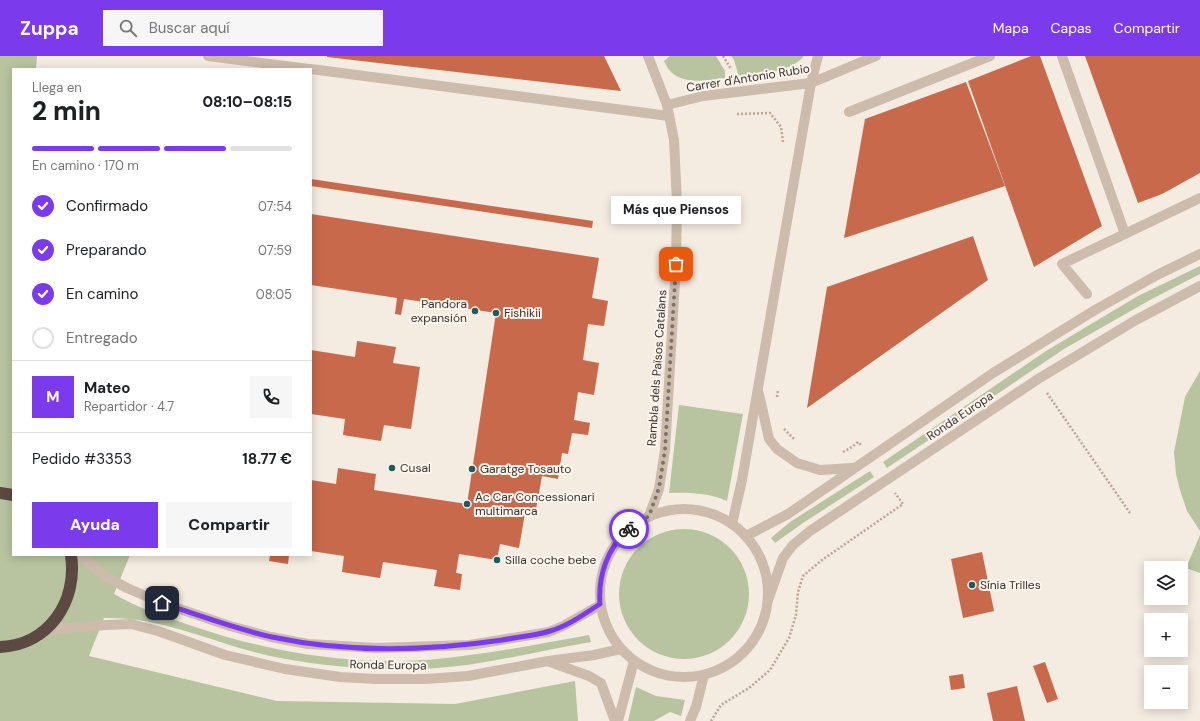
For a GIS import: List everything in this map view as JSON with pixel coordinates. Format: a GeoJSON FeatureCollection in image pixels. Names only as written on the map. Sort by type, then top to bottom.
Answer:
{"type":"FeatureCollection","features":[{"type":"Feature","properties":{"kind":"highway"},"geometry":{"type":"LineString","coordinates":[[0,647],[21,643],[37,635],[45,630],[56,618],[68,596],[72,572],[71,556]]}},
{"type":"Feature","properties":{"kind":"street"},"geometry":{"type":"LineString","coordinates":[[208,56],[302,68]]}},
{"type":"Feature","properties":{"kind":"street","name":"Rambla dels Països Catalans"},"geometry":{"type":"LineString","coordinates":[[648,56],[667,105],[674,140],[677,203],[675,278],[665,450],[659,488],[649,516]]}},
{"type":"Feature","properties":{"kind":"street"},"geometry":{"type":"LineString","coordinates":[[732,524],[742,480],[811,83],[818,56]]}},
{"type":"Feature","properties":{"kind":"street","name":"Carrer d'Antonio Rubio"},"geometry":{"type":"LineString","coordinates":[[667,105],[703,96],[811,83],[876,56]]}},
{"type":"Feature","properties":{"kind":"street"},"geometry":{"type":"LineString","coordinates":[[849,112],[990,56]]}},
{"type":"Feature","properties":{"kind":"street"},"geometry":{"type":"LineString","coordinates":[[1062,56],[1125,234]]}},
{"type":"Feature","properties":{"kind":"street"},"geometry":{"type":"LineString","coordinates":[[312,69],[669,116]]}},
{"type":"Feature","properties":{"kind":"street"},"geometry":{"type":"LineString","coordinates":[[1087,294],[1062,264],[1200,198]]}},
{"type":"Feature","properties":{"kind":"street","name":"Ronda Europa"},"geometry":{"type":"LineString","coordinates":[[746,536],[788,514],[993,374],[1095,310],[1157,275],[1200,254]]}},
{"type":"Feature","properties":{"kind":"street","name":"Ronda Europa"},"geometry":{"type":"LineString","coordinates":[[768,600],[766,577],[762,562],[755,548],[746,536],[732,524],[709,512],[692,509],[674,509],[649,516],[627,531],[620,537],[610,552],[601,577],[600,604],[604,619],[610,633],[621,650],[634,662],[650,671],[668,676],[686,678],[704,675],[730,664],[745,651],[761,627],[768,600],[783,558],[793,545],[810,531],[1038,379],[1136,320],[1200,286]]}},
{"type":"Feature","properties":{"kind":"street"},"geometry":{"type":"LineString","coordinates":[[758,388],[769,439],[777,448],[796,463],[820,470],[854,468]]}},
{"type":"Feature","properties":{"kind":"street","name":"Ronda Europa"},"geometry":{"type":"LineString","coordinates":[[81,556],[104,575],[128,588],[162,603],[230,626],[271,637],[308,644],[376,648],[470,645],[549,632],[563,626],[600,604]]}},
{"type":"Feature","properties":{"kind":"street","name":"Ronda Europa"},"geometry":{"type":"LineString","coordinates":[[45,630],[106,624],[131,624],[158,631],[225,655],[301,672],[340,677],[376,679],[425,679],[468,676],[621,650]]}},
{"type":"Feature","properties":{"kind":"street"},"geometry":{"type":"LineString","coordinates":[[548,662],[589,676],[601,683],[616,721]]}},
{"type":"Feature","properties":{"kind":"street"},"geometry":{"type":"LineString","coordinates":[[616,721],[634,662]]}},
{"type":"Feature","properties":{"kind":"street"},"geometry":{"type":"LineString","coordinates":[[690,721],[696,708],[704,675]]}},
{"type":"Feature","properties":{"kind":"path"},"geometry":{"type":"LineString","coordinates":[[723,56],[731,69]]}},
{"type":"Feature","properties":{"kind":"path"},"geometry":{"type":"LineString","coordinates":[[738,114],[770,113],[781,127],[783,142],[782,150]]}},
{"type":"Feature","properties":{"kind":"path"},"geometry":{"type":"LineString","coordinates":[[1038,379],[1130,513]]}},
{"type":"Feature","properties":{"kind":"path"},"geometry":{"type":"LineString","coordinates":[[776,404],[778,390]]}},
{"type":"Feature","properties":{"kind":"path"},"geometry":{"type":"LineString","coordinates":[[782,425],[785,430],[800,443]]}},
{"type":"Feature","properties":{"kind":"path"},"geometry":{"type":"LineString","coordinates":[[838,452],[844,451],[858,442]]}},
{"type":"Feature","properties":{"kind":"path"},"geometry":{"type":"LineString","coordinates":[[712,721],[721,705],[749,688],[770,670],[789,638],[796,615],[798,592],[803,576],[822,560],[903,504]]}},
{"type":"Feature","properties":{"kind":"green space"},"geometry":{"type":"Polygon","coordinates":[[[0,56],[37,56],[36,68],[12,68],[12,556],[130,556],[114,594],[152,612],[221,635],[282,650],[313,655],[375,661],[406,661],[475,654],[589,635],[591,642],[467,665],[420,669],[373,669],[326,665],[280,658],[149,622],[104,618],[89,656],[277,701],[455,704],[575,681],[578,721],[0,721],[0,56]]]}},
{"type":"Feature","properties":{"kind":"green space"},"geometry":{"type":"Polygon","coordinates":[[[670,56],[716,56],[725,71],[725,78],[697,81],[683,79],[671,72],[666,65],[664,61],[670,56]]]}},
{"type":"Feature","properties":{"kind":"green space"},"geometry":{"type":"Polygon","coordinates":[[[731,56],[804,56],[791,66],[774,72],[739,77],[734,60],[731,56]]]}},
{"type":"Feature","properties":{"kind":"green space"},"geometry":{"type":"Polygon","coordinates":[[[1200,266],[1200,274],[1150,300],[1064,349],[887,468],[883,462],[1046,351],[1138,296],[1200,266]]]}},
{"type":"Feature","properties":{"kind":"green space"},"geometry":{"type":"Polygon","coordinates":[[[1200,371],[1200,531],[1187,511],[1180,490],[1176,474],[1174,452],[1185,397],[1200,371]]]}},
{"type":"Feature","properties":{"kind":"green space"},"geometry":{"type":"Polygon","coordinates":[[[679,405],[743,414],[727,501],[713,496],[699,494],[669,493],[679,405]]]}},
{"type":"Feature","properties":{"kind":"green space"},"geometry":{"type":"Polygon","coordinates":[[[870,471],[874,477],[775,543],[771,538],[790,522],[870,471]]]}},
{"type":"Feature","properties":{"kind":"green space"},"geometry":{"type":"Polygon","coordinates":[[[690,529],[715,536],[730,548],[742,563],[748,581],[748,607],[742,625],[730,640],[715,652],[697,658],[678,659],[653,652],[638,640],[626,625],[620,607],[619,588],[626,563],[638,548],[653,536],[671,530],[690,529]]]}},
{"type":"Feature","properties":{"kind":"green space"},"geometry":{"type":"Polygon","coordinates":[[[1200,535],[1200,573],[1188,569],[1188,563],[1200,535]]]}},
{"type":"Feature","properties":{"kind":"green space"},"geometry":{"type":"Polygon","coordinates":[[[636,687],[656,696],[685,700],[681,716],[670,712],[654,721],[628,721],[636,687]]]}},
{"type":"Feature","properties":{"kind":"building"},"geometry":{"type":"Polygon","coordinates":[[[604,56],[621,91],[327,57],[604,56]]]}},
{"type":"Feature","properties":{"kind":"building"},"geometry":{"type":"Polygon","coordinates":[[[1031,56],[1040,56],[1102,226],[1034,267],[968,81],[1031,56]]]}},
{"type":"Feature","properties":{"kind":"building"},"geometry":{"type":"Polygon","coordinates":[[[1085,56],[1200,56],[1200,173],[1162,194],[1138,203],[1085,56]]]}},
{"type":"Feature","properties":{"kind":"building"},"geometry":{"type":"Polygon","coordinates":[[[966,82],[1005,186],[844,238],[865,119],[966,82]]]}},
{"type":"Feature","properties":{"kind":"building"},"geometry":{"type":"Polygon","coordinates":[[[312,179],[593,221],[592,228],[312,186],[312,179]]]}},
{"type":"Feature","properties":{"kind":"building"},"geometry":{"type":"Polygon","coordinates":[[[312,214],[599,258],[592,298],[608,301],[604,326],[588,324],[583,360],[599,363],[594,395],[578,392],[574,420],[590,423],[588,435],[572,433],[568,454],[562,453],[558,479],[542,476],[535,515],[525,513],[519,548],[500,544],[497,560],[459,554],[456,573],[462,574],[460,590],[434,586],[437,570],[383,562],[380,578],[342,572],[344,556],[312,551],[312,480],[336,484],[338,468],[376,474],[374,490],[467,504],[496,313],[404,299],[401,315],[395,314],[397,298],[312,285],[312,214]]]}},
{"type":"Feature","properties":{"kind":"building"},"geometry":{"type":"Polygon","coordinates":[[[973,236],[988,280],[807,408],[827,287],[973,236]]]}},
{"type":"Feature","properties":{"kind":"building"},"geometry":{"type":"Polygon","coordinates":[[[357,341],[396,347],[393,363],[420,367],[411,429],[384,425],[381,441],[343,435],[345,419],[312,414],[312,350],[355,357],[357,341]]]}},
{"type":"Feature","properties":{"kind":"building","name":"Sínia Trilles"},"geometry":{"type":"Polygon","coordinates":[[[982,552],[994,611],[963,618],[951,559],[982,552]]]}},
{"type":"Feature","properties":{"kind":"building"},"geometry":{"type":"Polygon","coordinates":[[[270,556],[289,556],[288,564],[269,561],[270,556]]]}},
{"type":"Feature","properties":{"kind":"building"},"geometry":{"type":"Polygon","coordinates":[[[1045,662],[1058,699],[1047,703],[1033,666],[1045,662]]]}},
{"type":"Feature","properties":{"kind":"building"},"geometry":{"type":"Polygon","coordinates":[[[963,674],[965,688],[951,690],[949,676],[963,674]]]}},
{"type":"Feature","properties":{"kind":"building"},"geometry":{"type":"Polygon","coordinates":[[[1017,686],[1025,721],[993,721],[987,693],[1017,686]]]}},
{"type":"Feature","properties":{"kind":"way so far"},"geometry":{"type":"LineString","coordinates":[[629,529],[649,516],[659,488],[665,450],[676,264]]}},
{"type":"Feature","properties":{"kind":"place","name":"Más que Piensos"},"geometry":{"type":"Point","coordinates":[676,264]}},
{"type":"Feature","properties":{"kind":"place","name":"Pandora expansión"},"geometry":{"type":"Point","coordinates":[475,311]}},
{"type":"Feature","properties":{"kind":"place","name":"Fishikii"},"geometry":{"type":"Point","coordinates":[496,313]}},
{"type":"Feature","properties":{"kind":"place","name":"Cusal"},"geometry":{"type":"Point","coordinates":[392,468]}},
{"type":"Feature","properties":{"kind":"place","name":"Garatge Tosauto"},"geometry":{"type":"Point","coordinates":[472,469]}},
{"type":"Feature","properties":{"kind":"place","name":"Ac Car Concessionari multimarca"},"geometry":{"type":"Point","coordinates":[467,504]}},
{"type":"Feature","properties":{"kind":"place","name":"Silla coche bebe"},"geometry":{"type":"Point","coordinates":[497,560]}},
{"type":"Feature","properties":{"kind":"place","name":"Sínia Trilles"},"geometry":{"type":"Point","coordinates":[972,585]}},
{"type":"Feature","properties":{"kind":"route"},"geometry":{"type":"LineString","coordinates":[[162,603],[230,626],[271,637],[308,644],[376,648],[421,647],[470,645],[527,636],[549,632],[563,626],[600,604],[601,577],[606,560],[620,537],[629,529]]}}]}
